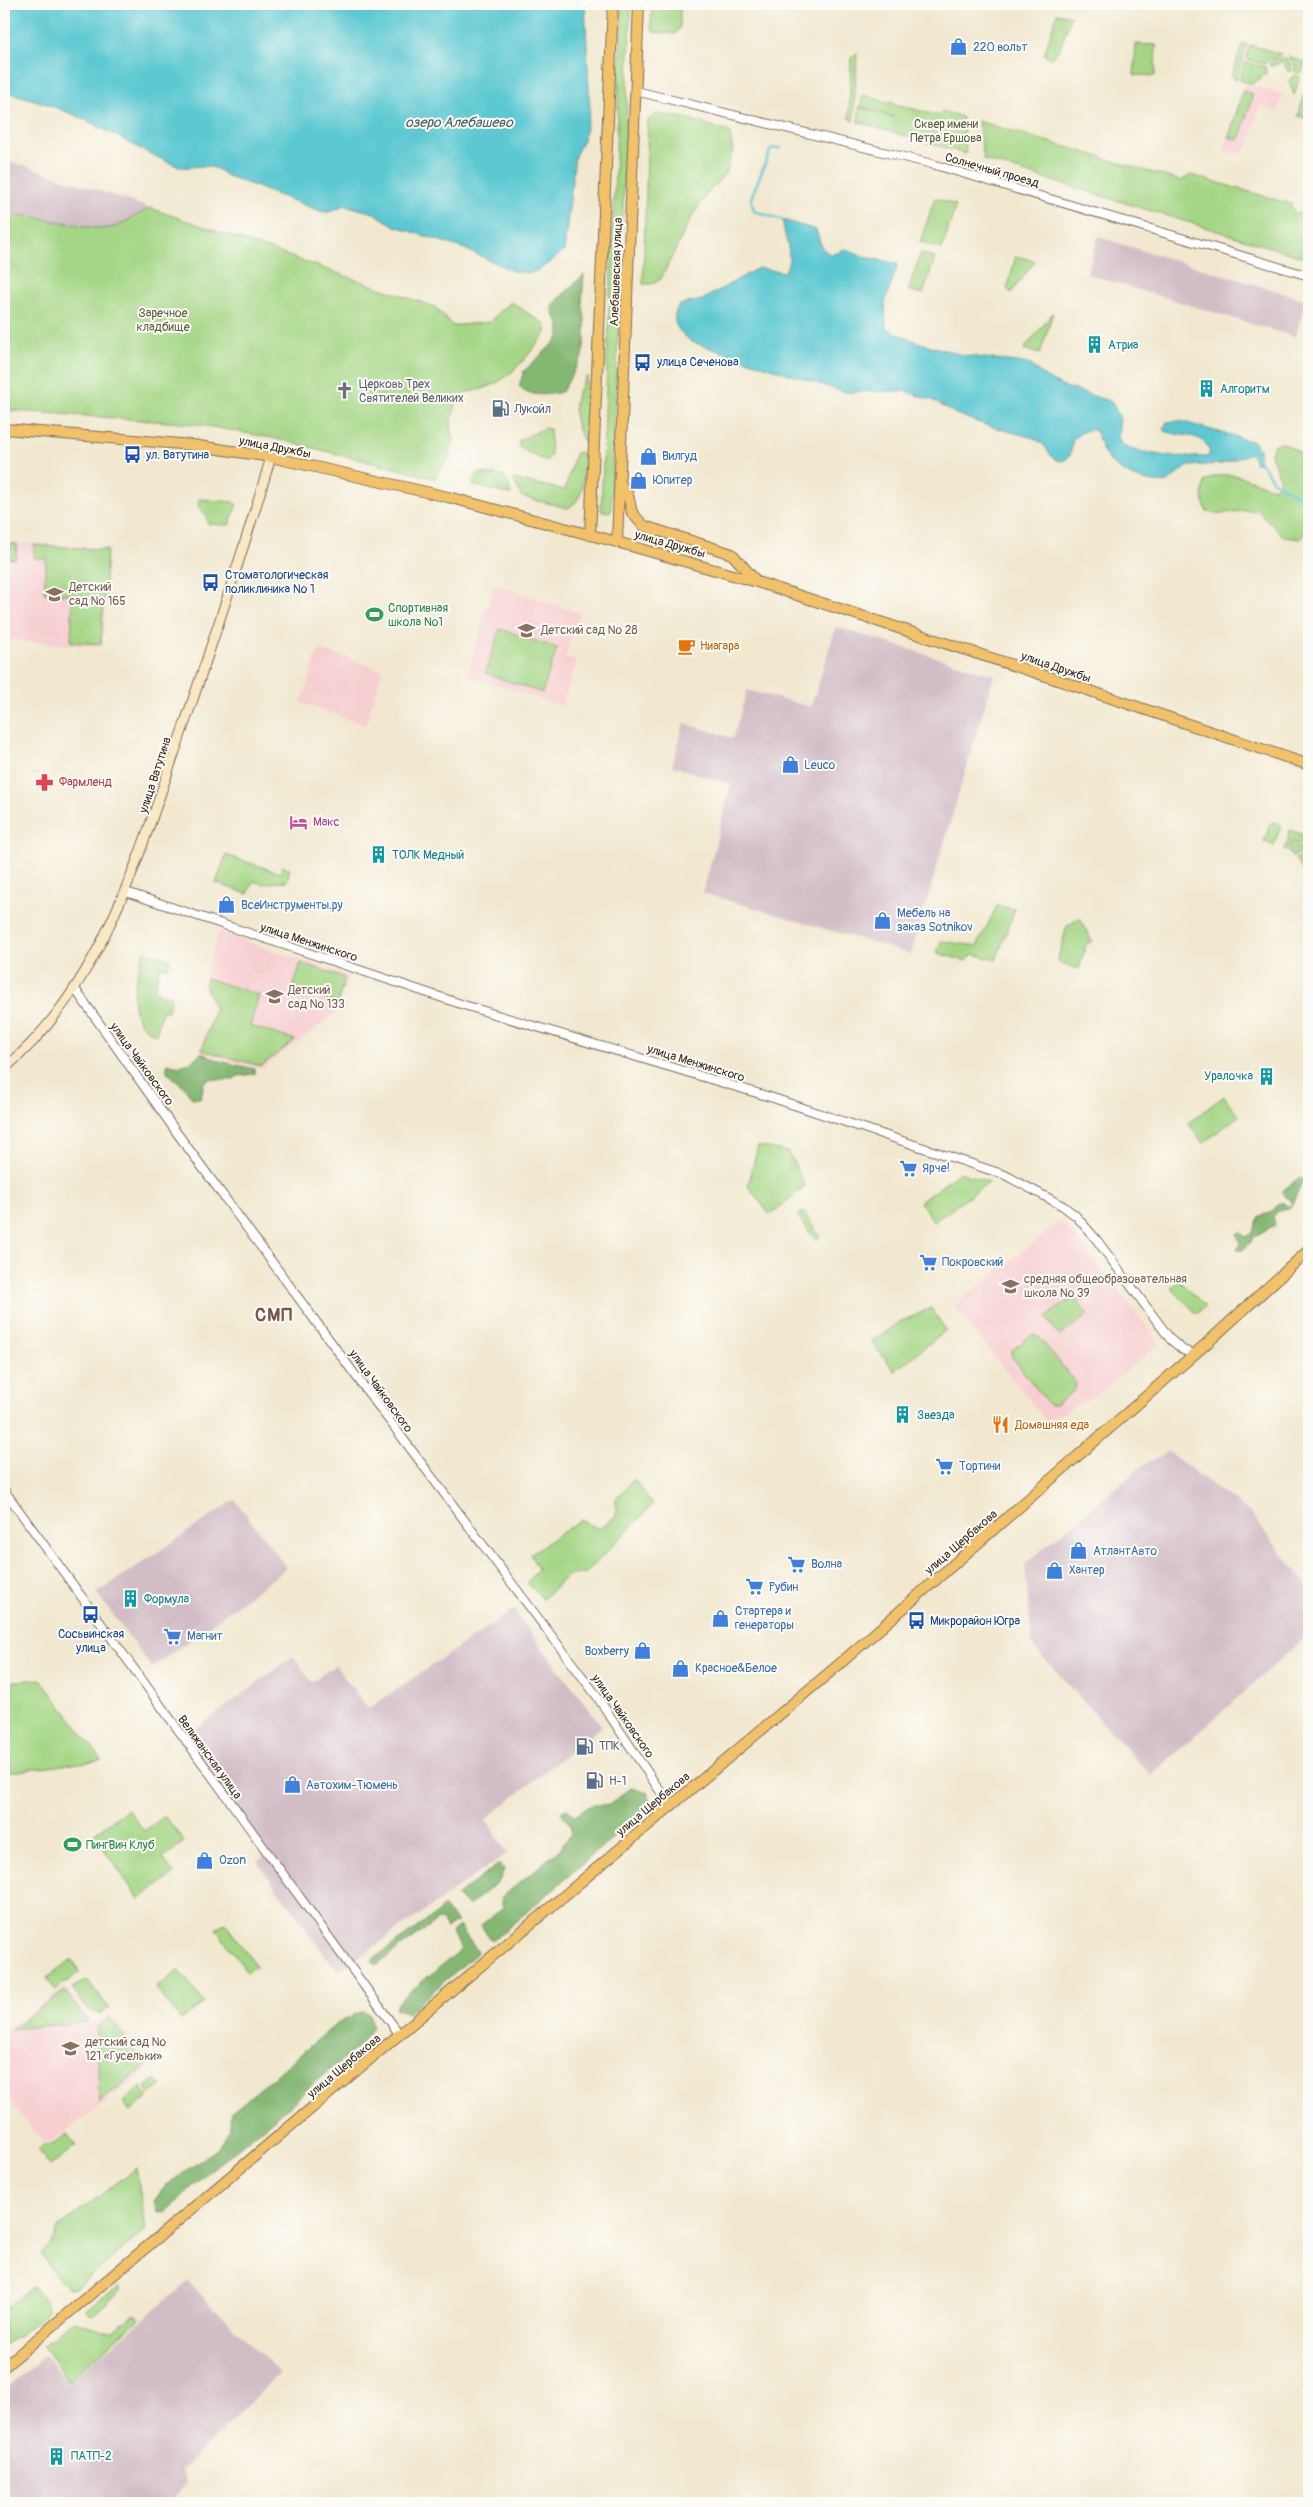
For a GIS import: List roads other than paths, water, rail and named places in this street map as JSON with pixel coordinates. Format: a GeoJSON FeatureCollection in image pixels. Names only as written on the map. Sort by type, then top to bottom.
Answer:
{"type":"FeatureCollection","features":[{"type":"Feature","properties":{"kind":"main road","name":"Алебашевская улица"},"geometry":{"type":"LineString","coordinates":[[590,535],[612,4]]}},
{"type":"Feature","properties":{"kind":"main road","name":"Алебашевская улица"},"geometry":{"type":"LineString","coordinates":[[617,542],[621,483],[639,4]]}},
{"type":"Feature","properties":{"kind":"main road","name":"улица Дружбы"},"geometry":{"type":"LineString","coordinates":[[4,429],[192,445],[271,457],[448,497],[617,542],[756,582],[1048,677],[1309,765]]}},
{"type":"Feature","properties":{"kind":"main road","name":"улица Ватутина"},"geometry":{"type":"LineString","coordinates":[[4,1069],[46,1026],[75,989],[126,892],[154,816],[271,457]]}},
{"type":"Feature","properties":{"kind":"main road"},"geometry":{"type":"LineString","coordinates":[[621,483],[628,495],[632,513],[637,521],[644,526],[732,554],[756,582]]}},
{"type":"Feature","properties":{"kind":"main road","name":"улица Щербакова"},"geometry":{"type":"LineString","coordinates":[[4,2367],[836,1667],[1194,1354],[1309,1250]]}},
{"type":"Feature","properties":{"kind":"street","name":"Солнечный проезд"},"geometry":{"type":"LineString","coordinates":[[636,91],[932,164],[1309,276]]}},
{"type":"Feature","properties":{"kind":"street","name":"улица Менжинского"},"geometry":{"type":"LineString","coordinates":[[126,892],[464,1005],[770,1097],[1005,1176],[1064,1206],[1076,1216],[1096,1239],[1171,1340],[1183,1350],[1194,1354]]}},
{"type":"Feature","properties":{"kind":"street","name":"улица Чайковского"},"geometry":{"type":"LineString","coordinates":[[75,989],[177,1133],[367,1391],[596,1695],[670,1806]]}},
{"type":"Feature","properties":{"kind":"street","name":"Велижанская улица"},"geometry":{"type":"LineString","coordinates":[[4,1490],[400,2035]]}},
{"type":"Feature","properties":{"kind":"water","name":"озеро Алебашево"},"geometry":{"type":"Polygon","coordinates":[[[4,4],[585,4],[590,110],[583,140],[575,156],[564,251],[538,271],[526,273],[513,271],[465,249],[395,226],[374,213],[344,205],[330,212],[323,212],[225,175],[212,167],[181,167],[175,165],[80,117],[42,102],[4,91],[4,4]]]}},
{"type":"Feature","properties":{"kind":"water"},"geometry":{"type":"Polygon","coordinates":[[[783,220],[816,230],[822,248],[829,254],[838,253],[843,249],[865,257],[898,264],[885,302],[886,328],[917,342],[962,355],[1030,364],[1046,378],[1062,386],[1112,402],[1120,419],[1118,437],[1121,444],[1129,449],[1165,456],[1207,457],[1210,453],[1203,441],[1192,436],[1165,431],[1164,427],[1167,422],[1180,421],[1254,442],[1259,449],[1260,463],[1255,463],[1251,453],[1222,464],[1188,466],[1168,482],[1152,482],[1129,475],[1115,466],[1104,454],[1096,431],[1093,430],[1084,432],[1073,439],[1070,456],[1065,460],[1059,461],[1052,457],[1044,445],[1034,438],[985,425],[956,414],[932,400],[904,391],[844,392],[692,342],[676,326],[675,316],[679,305],[702,300],[758,268],[784,272],[789,260],[789,254],[783,220]]]}},
{"type":"Feature","properties":{"kind":"waterway"},"geometry":{"type":"LineString","coordinates":[[781,148],[771,149],[751,198],[754,211],[783,220]]}},
{"type":"Feature","properties":{"kind":"waterway"},"geometry":{"type":"LineString","coordinates":[[1259,460],[1273,481],[1309,503]]}},
{"type":"Feature","properties":{"kind":"place","name":"220 вольт"},"geometry":{"type":"Point","coordinates":[959,47]}},
{"type":"Feature","properties":{"kind":"place","name":"Атриа"},"geometry":{"type":"Point","coordinates":[1094,345]}},
{"type":"Feature","properties":{"kind":"place","name":"улица Сеченова"},"geometry":{"type":"Point","coordinates":[643,362]}},
{"type":"Feature","properties":{"kind":"place","name":"Алгоритм"},"geometry":{"type":"Point","coordinates":[1206,389]}},
{"type":"Feature","properties":{"kind":"place","name":"Церковь Трех Святителей Великих"},"geometry":{"type":"Point","coordinates":[345,391]}},
{"type":"Feature","properties":{"kind":"place","name":"Лукойл"},"geometry":{"type":"Point","coordinates":[500,409]}},
{"type":"Feature","properties":{"kind":"place","name":"ул. Ватутина"},"geometry":{"type":"Point","coordinates":[132,455]}},
{"type":"Feature","properties":{"kind":"place","name":"Вилгуд"},"geometry":{"type":"Point","coordinates":[648,456]}},
{"type":"Feature","properties":{"kind":"place","name":"Юпитер"},"geometry":{"type":"Point","coordinates":[639,480]}},
{"type":"Feature","properties":{"kind":"place","name":"Стоматологическая поликлиника № 1"},"geometry":{"type":"Point","coordinates":[211,582]}},
{"type":"Feature","properties":{"kind":"place","name":"Детский сад № 165"},"geometry":{"type":"Point","coordinates":[55,594]}},
{"type":"Feature","properties":{"kind":"place","name":"Спортивная школа №1"},"geometry":{"type":"Point","coordinates":[374,615]}},
{"type":"Feature","properties":{"kind":"place","name":"Детский сад № 28"},"geometry":{"type":"Point","coordinates":[527,630]}},
{"type":"Feature","properties":{"kind":"place","name":"Ниагара"},"geometry":{"type":"Point","coordinates":[686,646]}},
{"type":"Feature","properties":{"kind":"place","name":"Leuco"},"geometry":{"type":"Point","coordinates":[790,765]}},
{"type":"Feature","properties":{"kind":"place","name":"Фармленд"},"geometry":{"type":"Point","coordinates":[45,782]}},
{"type":"Feature","properties":{"kind":"place","name":"Макс"},"geometry":{"type":"Point","coordinates":[299,822]}},
{"type":"Feature","properties":{"kind":"place","name":"ТОЛК Медный"},"geometry":{"type":"Point","coordinates":[378,855]}},
{"type":"Feature","properties":{"kind":"place","name":"ВсеИнструменты.ру"},"geometry":{"type":"Point","coordinates":[227,905]}},
{"type":"Feature","properties":{"kind":"place","name":"Мебель на заказ Sotnikov"},"geometry":{"type":"Point","coordinates":[883,920]}},
{"type":"Feature","properties":{"kind":"place","name":"Детский сад № 133"},"geometry":{"type":"Point","coordinates":[274,997]}},
{"type":"Feature","properties":{"kind":"place","name":"Уралочка"},"geometry":{"type":"Point","coordinates":[1267,1076]}},
{"type":"Feature","properties":{"kind":"place","name":"Ярче!"},"geometry":{"type":"Point","coordinates":[908,1168]}},
{"type":"Feature","properties":{"kind":"place","name":"Покровский"},"geometry":{"type":"Point","coordinates":[928,1262]}},
{"type":"Feature","properties":{"kind":"place","name":"средняя общеобразовательная школа № 39"},"geometry":{"type":"Point","coordinates":[1010,1286]}},
{"type":"Feature","properties":{"kind":"place","name":"Звезда"},"geometry":{"type":"Point","coordinates":[903,1415]}},
{"type":"Feature","properties":{"kind":"place","name":"Домашняя еда"},"geometry":{"type":"Point","coordinates":[1001,1425]}},
{"type":"Feature","properties":{"kind":"place","name":"Тортини"},"geometry":{"type":"Point","coordinates":[945,1466]}},
{"type":"Feature","properties":{"kind":"place","name":"АтлантАвто"},"geometry":{"type":"Point","coordinates":[1079,1551]}},
{"type":"Feature","properties":{"kind":"place","name":"Волна"},"geometry":{"type":"Point","coordinates":[797,1564]}},
{"type":"Feature","properties":{"kind":"place","name":"Хантер"},"geometry":{"type":"Point","coordinates":[1055,1570]}},
{"type":"Feature","properties":{"kind":"place","name":"Рубин"},"geometry":{"type":"Point","coordinates":[755,1587]}},
{"type":"Feature","properties":{"kind":"place","name":"Формула"},"geometry":{"type":"Point","coordinates":[130,1599]}},
{"type":"Feature","properties":{"kind":"place","name":"Сосьвинская улица"},"geometry":{"type":"Point","coordinates":[91,1615]}},
{"type":"Feature","properties":{"kind":"place","name":"Стартера и генераторы"},"geometry":{"type":"Point","coordinates":[721,1618]}},
{"type":"Feature","properties":{"kind":"place","name":"Микрорайон Югра"},"geometry":{"type":"Point","coordinates":[916,1621]}},
{"type":"Feature","properties":{"kind":"place","name":"Магнит"},"geometry":{"type":"Point","coordinates":[173,1636]}},
{"type":"Feature","properties":{"kind":"place","name":"Boxberry"},"geometry":{"type":"Point","coordinates":[643,1651]}},
{"type":"Feature","properties":{"kind":"place","name":"Красное&Белое"},"geometry":{"type":"Point","coordinates":[681,1668]}},
{"type":"Feature","properties":{"kind":"place","name":"ТПК"},"geometry":{"type":"Point","coordinates":[585,1746]}},
{"type":"Feature","properties":{"kind":"place","name":"Н-1"},"geometry":{"type":"Point","coordinates":[595,1781]}},
{"type":"Feature","properties":{"kind":"place","name":"Автохим-Тюмень"},"geometry":{"type":"Point","coordinates":[292,1785]}},
{"type":"Feature","properties":{"kind":"place","name":"ПингВин Клуб"},"geometry":{"type":"Point","coordinates":[72,1845]}},
{"type":"Feature","properties":{"kind":"place","name":"Ozon"},"geometry":{"type":"Point","coordinates":[205,1860]}},
{"type":"Feature","properties":{"kind":"place","name":"детский сад № 121 «Гусельки»"},"geometry":{"type":"Point","coordinates":[71,2049]}},
{"type":"Feature","properties":{"kind":"place","name":"ПАТП-2"},"geometry":{"type":"Point","coordinates":[57,2456]}},
{"type":"Feature","properties":{"kind":"district","name":"СМП"},"geometry":{"type":"Point","coordinates":[274,1315]}},
{"type":"Feature","properties":{"kind":"park label","name":"Сквер имени Петра Ершова"},"geometry":{"type":"Point","coordinates":[946,131]}},
{"type":"Feature","properties":{"kind":"park label","name":"Заречное кладбище"},"geometry":{"type":"Point","coordinates":[163,320]}}]}
